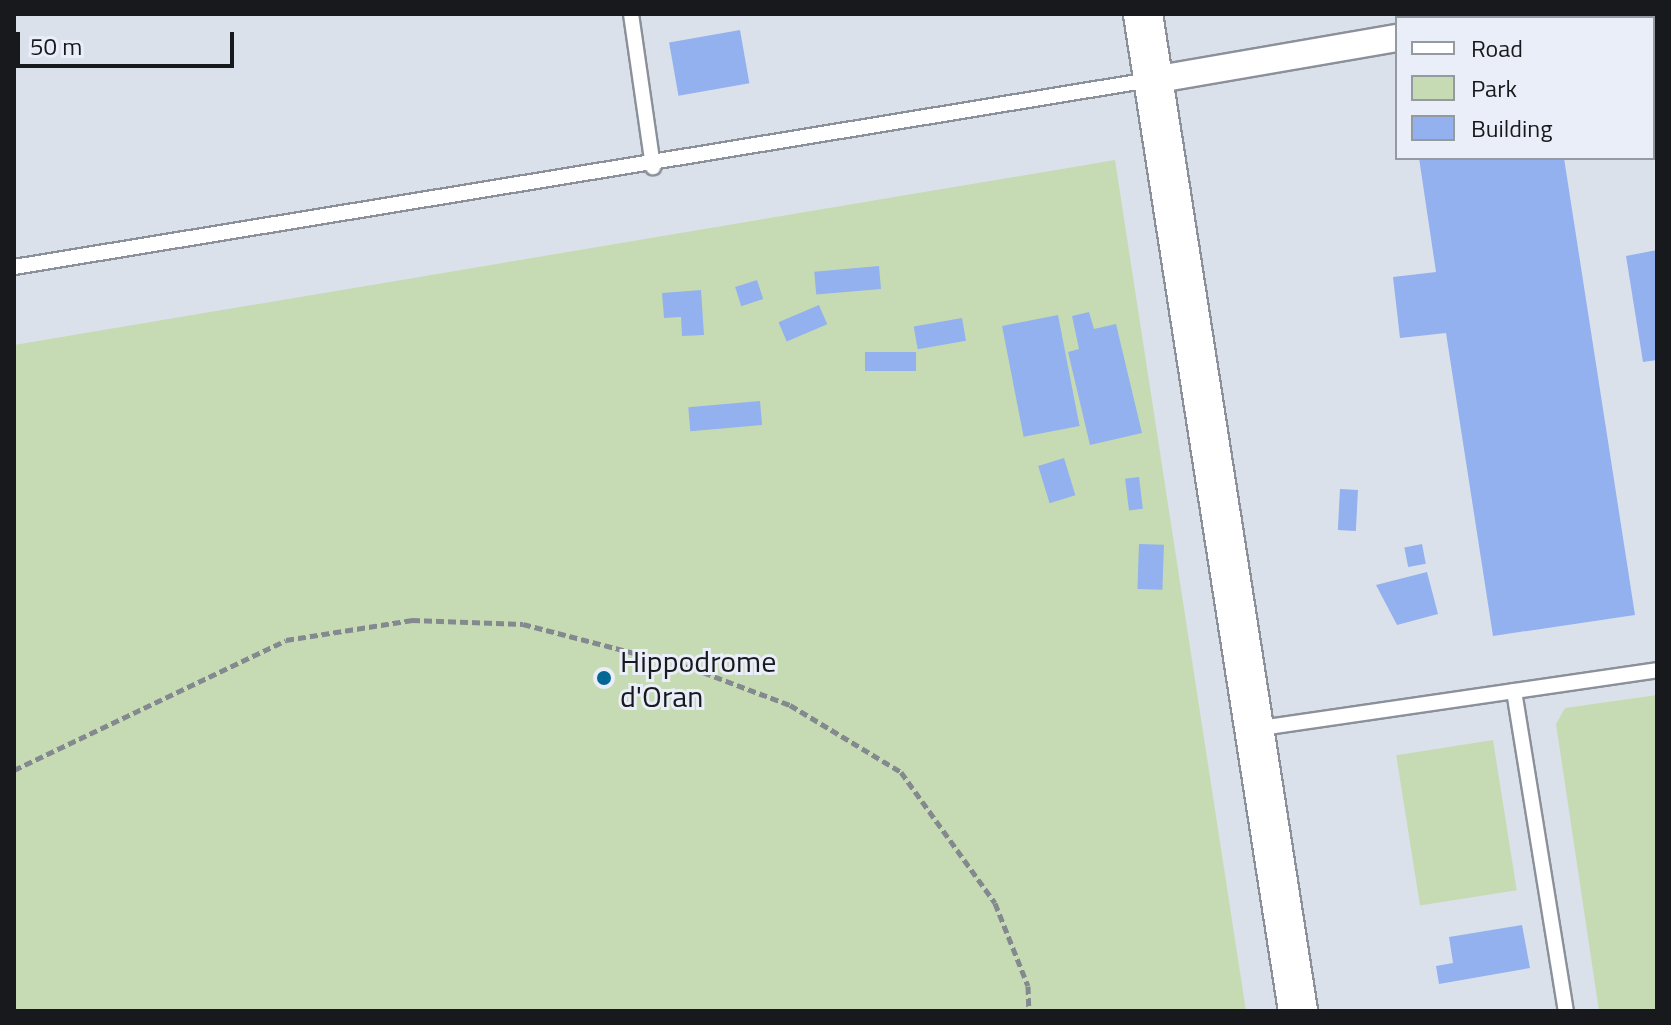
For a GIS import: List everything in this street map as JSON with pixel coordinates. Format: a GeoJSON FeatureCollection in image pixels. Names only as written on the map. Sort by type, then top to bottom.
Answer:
{"type":"FeatureCollection","features":[{"type":"Feature","properties":{"kind":"main road"},"geometry":{"type":"LineString","coordinates":[[1143,14],[1298,1011]]}},
{"type":"Feature","properties":{"kind":"street"},"geometry":{"type":"LineString","coordinates":[[1649,14],[1657,16]]}},
{"type":"Feature","properties":{"kind":"street"},"geometry":{"type":"LineString","coordinates":[[1153,80],[1395,38]]}},
{"type":"Feature","properties":{"kind":"lane"},"geometry":{"type":"LineString","coordinates":[[631,14],[653,167]]}},
{"type":"Feature","properties":{"kind":"lane"},"geometry":{"type":"LineString","coordinates":[[14,267],[653,167],[1153,80]]}},
{"type":"Feature","properties":{"kind":"lane"},"geometry":{"type":"LineString","coordinates":[[1254,729],[1657,670]]}},
{"type":"Feature","properties":{"kind":"lane"},"geometry":{"type":"LineString","coordinates":[[1514,691],[1566,1011]]}},
{"type":"Feature","properties":{"kind":"path"},"geometry":{"type":"LineString","coordinates":[[14,770],[286,640],[412,620],[523,624],[692,668],[790,705],[901,772],[995,903],[1028,986],[1029,1011]]}},
{"type":"Feature","properties":{"kind":"green space","name":"Hippodrome d'Oran"},"geometry":{"type":"Polygon","coordinates":[[[1115,160],[1246,1011],[14,1011],[14,345],[1115,160]]]}},
{"type":"Feature","properties":{"kind":"green space"},"geometry":{"type":"Polygon","coordinates":[[[1657,695],[1657,1011],[1599,1011],[1556,724],[1565,708],[1657,695]]]}},
{"type":"Feature","properties":{"kind":"green space"},"geometry":{"type":"Polygon","coordinates":[[[1493,740],[1517,890],[1420,905],[1396,755],[1493,740]]]}},
{"type":"Feature","properties":{"kind":"building"},"geometry":{"type":"Polygon","coordinates":[[[740,30],[749,83],[678,96],[669,43],[740,30]]]}},
{"type":"Feature","properties":{"kind":"building"},"geometry":{"type":"Polygon","coordinates":[[[1419,160],[1564,160],[1635,615],[1493,636],[1446,333],[1400,338],[1393,277],[1436,272],[1419,160]]]}},
{"type":"Feature","properties":{"kind":"building"},"geometry":{"type":"Polygon","coordinates":[[[1657,250],[1657,360],[1643,362],[1626,256],[1657,250]]]}},
{"type":"Feature","properties":{"kind":"building"},"geometry":{"type":"Polygon","coordinates":[[[879,266],[881,289],[816,295],[814,272],[879,266]]]}},
{"type":"Feature","properties":{"kind":"building"},"geometry":{"type":"Polygon","coordinates":[[[757,280],[763,299],[741,306],[735,287],[757,280]]]}},
{"type":"Feature","properties":{"kind":"building"},"geometry":{"type":"Polygon","coordinates":[[[701,290],[704,335],[682,336],[681,317],[664,318],[662,293],[701,290]]]}},
{"type":"Feature","properties":{"kind":"building"},"geometry":{"type":"Polygon","coordinates":[[[819,305],[827,324],[787,342],[778,322],[819,305]]]}},
{"type":"Feature","properties":{"kind":"building"},"geometry":{"type":"Polygon","coordinates":[[[1089,312],[1094,329],[1116,324],[1142,433],[1090,445],[1068,352],[1079,349],[1072,316],[1089,312]]]}},
{"type":"Feature","properties":{"kind":"building"},"geometry":{"type":"Polygon","coordinates":[[[1058,315],[1080,426],[1024,437],[1002,326],[1058,315]]]}},
{"type":"Feature","properties":{"kind":"building"},"geometry":{"type":"Polygon","coordinates":[[[962,318],[966,341],[918,349],[914,327],[962,318]]]}},
{"type":"Feature","properties":{"kind":"building"},"geometry":{"type":"Polygon","coordinates":[[[865,352],[916,352],[916,371],[865,371],[865,352]]]}},
{"type":"Feature","properties":{"kind":"building"},"geometry":{"type":"Polygon","coordinates":[[[760,401],[762,425],[690,431],[688,407],[760,401]]]}},
{"type":"Feature","properties":{"kind":"building"},"geometry":{"type":"Polygon","coordinates":[[[1064,458],[1075,495],[1050,503],[1038,466],[1064,458]]]}},
{"type":"Feature","properties":{"kind":"building"},"geometry":{"type":"Polygon","coordinates":[[[1139,477],[1143,509],[1129,510],[1125,479],[1139,477]]]}},
{"type":"Feature","properties":{"kind":"building"},"geometry":{"type":"Polygon","coordinates":[[[1340,489],[1358,490],[1356,531],[1338,530],[1340,489]]]}},
{"type":"Feature","properties":{"kind":"building"},"geometry":{"type":"Polygon","coordinates":[[[1139,544],[1164,545],[1162,590],[1137,589],[1139,544]]]}},
{"type":"Feature","properties":{"kind":"building"},"geometry":{"type":"Polygon","coordinates":[[[1422,544],[1426,564],[1408,567],[1404,547],[1422,544]]]}},
{"type":"Feature","properties":{"kind":"building"},"geometry":{"type":"Polygon","coordinates":[[[1427,572],[1438,614],[1397,625],[1376,585],[1427,572]]]}},
{"type":"Feature","properties":{"kind":"building"},"geometry":{"type":"Polygon","coordinates":[[[1522,925],[1530,968],[1439,984],[1436,966],[1453,963],[1449,937],[1522,925]]]}},
{"type":"Feature","properties":{"kind":"place","name":"Hippodrome d'Oran"},"geometry":{"type":"Point","coordinates":[604,678]}}]}
